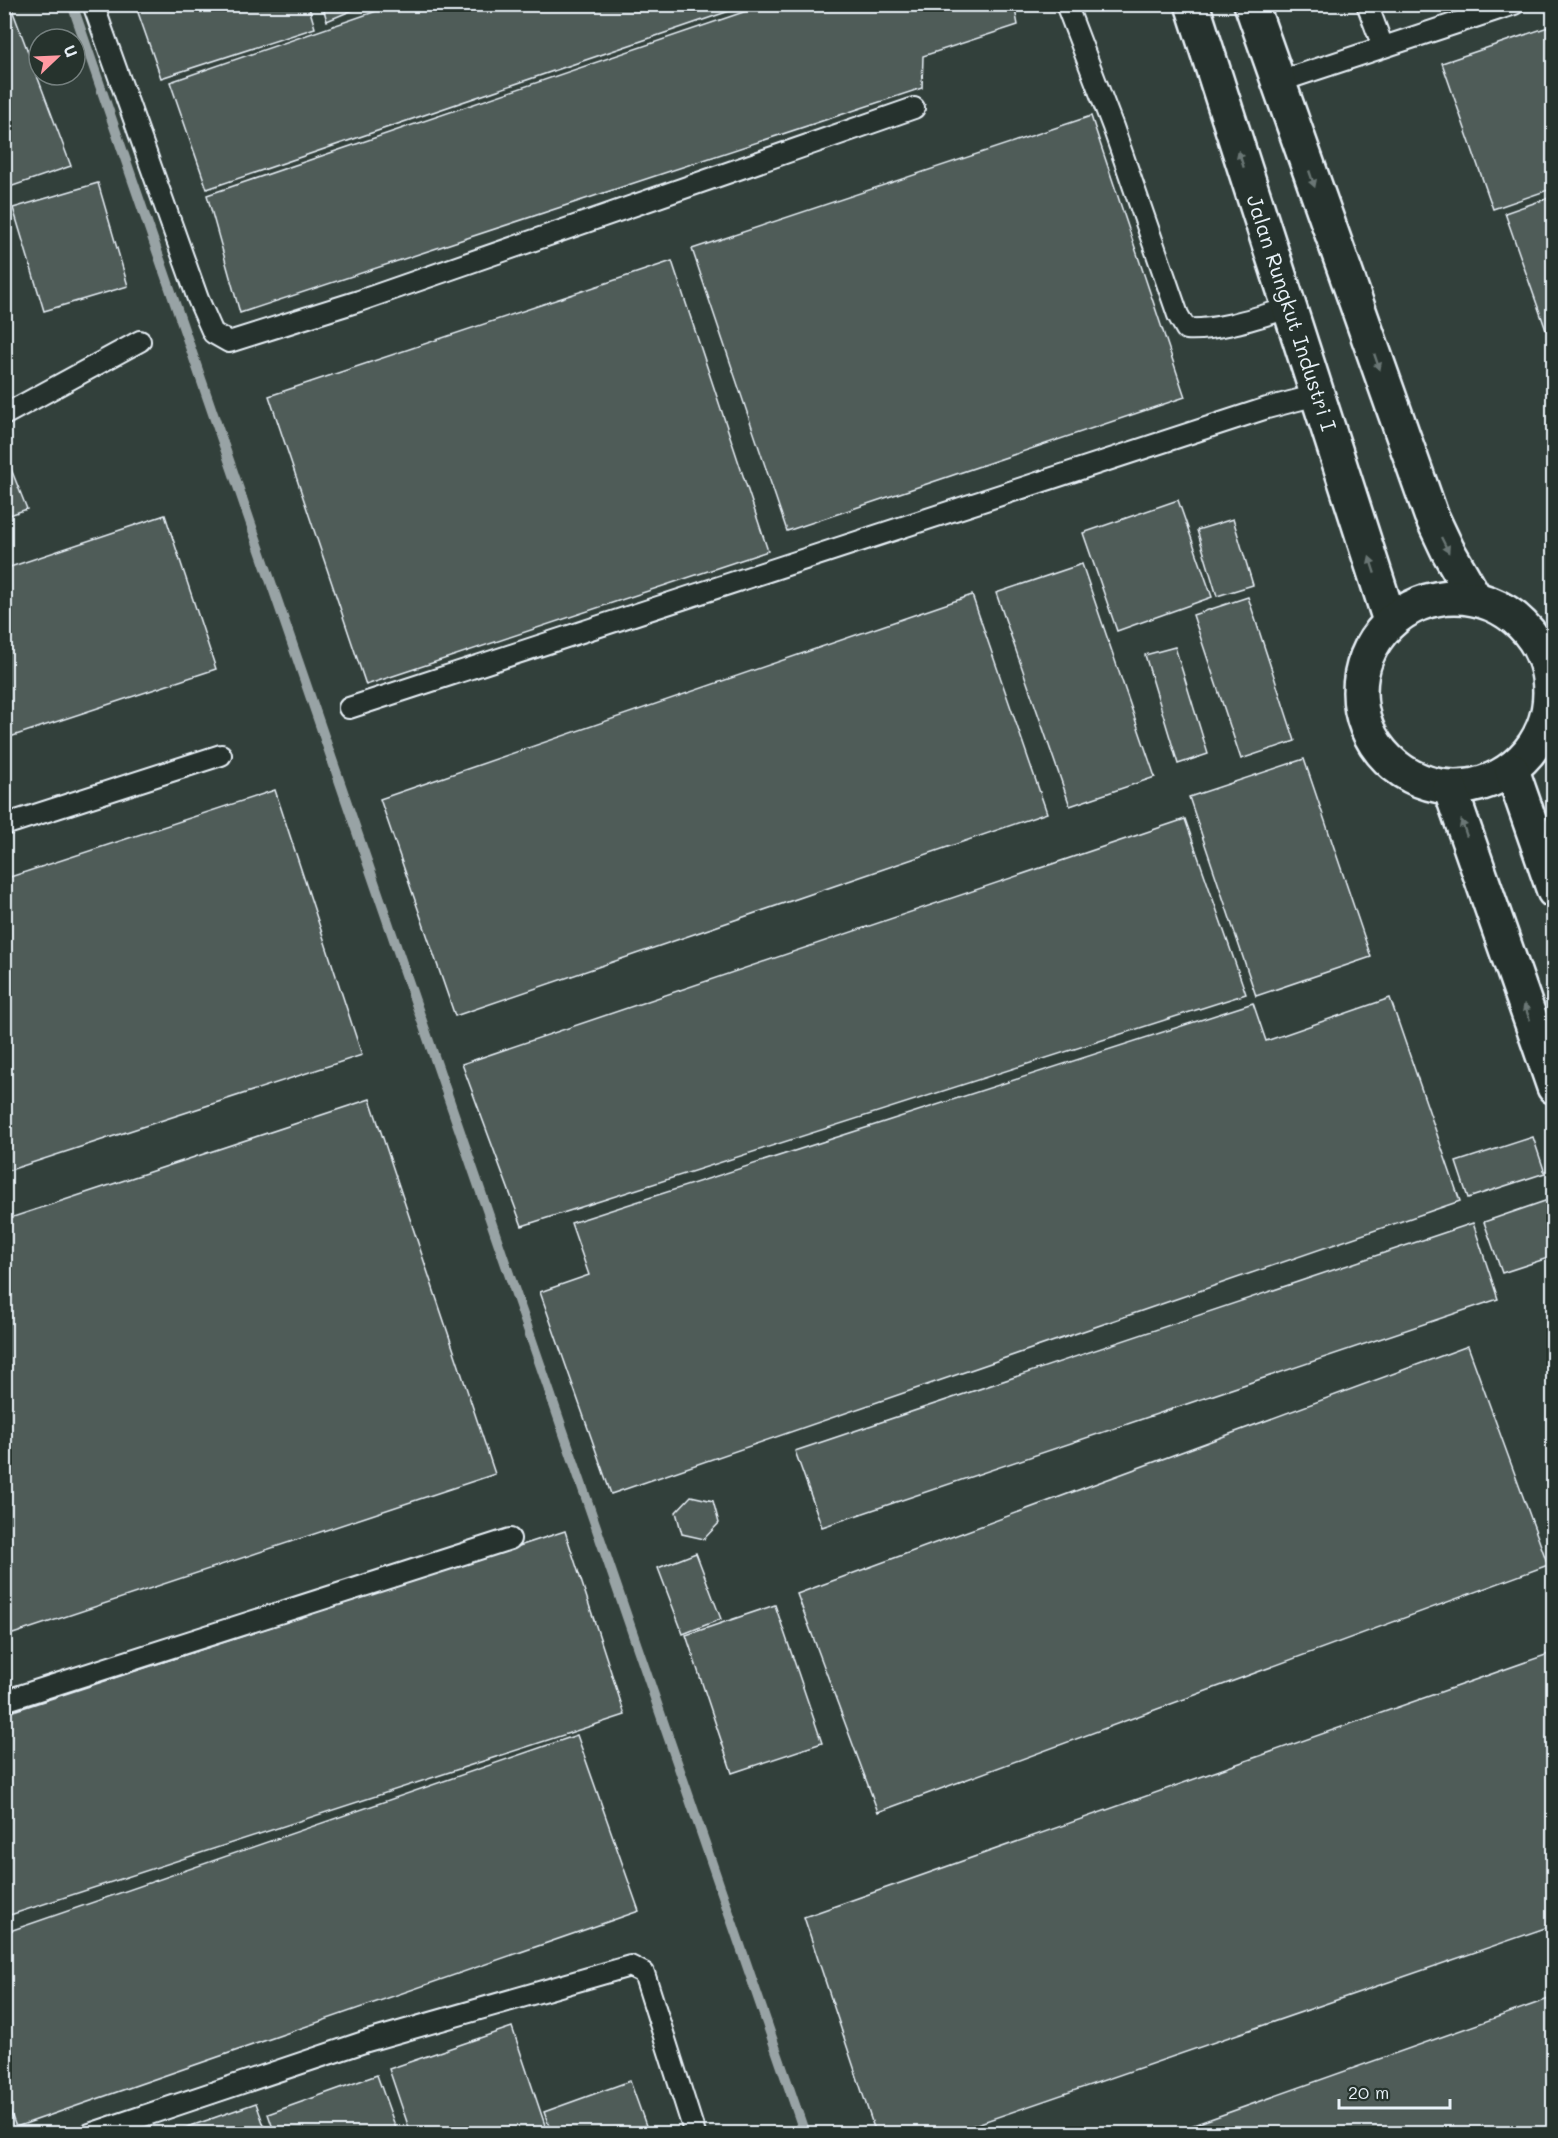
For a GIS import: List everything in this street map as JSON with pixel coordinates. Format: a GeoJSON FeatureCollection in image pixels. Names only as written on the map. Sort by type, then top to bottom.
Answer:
{"type":"FeatureCollection","features":[{"type":"Feature","properties":{"kind":"street","name":"Jalan Rungkut Industri I"},"geometry":{"type":"LineString","coordinates":[[1192,4],[1390,621]]}},
{"type":"Feature","properties":{"kind":"street"},"geometry":{"type":"LineString","coordinates":[[1251,4],[1431,515],[1448,551],[1475,598]]}},
{"type":"Feature","properties":{"kind":"street"},"geometry":{"type":"LineString","coordinates":[[1444,596],[1475,598],[1506,611],[1531,634],[1550,663],[1551,693],[1546,723],[1533,749],[1512,770],[1483,785],[1450,788],[1414,780],[1384,757],[1364,725],[1359,688],[1368,651],[1390,621],[1415,604],[1444,596]]}},
{"type":"Feature","properties":{"kind":"street"},"geometry":{"type":"LineString","coordinates":[[1512,770],[1554,891]]}},
{"type":"Feature","properties":{"kind":"street"},"geometry":{"type":"LineString","coordinates":[[1450,788],[1554,1087]]}},
{"type":"Feature","properties":{"kind":"lane"},"geometry":{"type":"LineString","coordinates":[[93,4],[198,299],[213,333],[229,342],[359,301],[914,108]]}},
{"type":"Feature","properties":{"kind":"lane"},"geometry":{"type":"LineString","coordinates":[[1066,4],[1113,127],[1178,315],[1186,329],[1198,330],[1289,308]]}},
{"type":"Feature","properties":{"kind":"lane"},"geometry":{"type":"LineString","coordinates":[[1367,4],[1383,48]]}},
{"type":"Feature","properties":{"kind":"lane"},"geometry":{"type":"LineString","coordinates":[[1278,82],[1514,4]]}},
{"type":"Feature","properties":{"kind":"lane"},"geometry":{"type":"LineString","coordinates":[[4,415],[140,341]]}},
{"type":"Feature","properties":{"kind":"lane"},"geometry":{"type":"LineString","coordinates":[[349,708],[1256,412],[1317,395]]}},
{"type":"Feature","properties":{"kind":"lane"},"geometry":{"type":"LineString","coordinates":[[4,825],[221,756]]}},
{"type":"Feature","properties":{"kind":"lane"},"geometry":{"type":"LineString","coordinates":[[4,1701],[510,1539]]}},
{"type":"Feature","properties":{"kind":"lane"},"geometry":{"type":"LineString","coordinates":[[90,2133],[364,2042],[630,1966],[644,1973],[695,2133]]}},
{"type":"Feature","properties":{"kind":"shaded area"},"geometry":{"type":"Polygon","coordinates":[[[5,5],[1553,5],[1553,2133],[5,2133],[5,5]]]}},
{"type":"Feature","properties":{"kind":"building"},"geometry":{"type":"Polygon","coordinates":[[[4,4],[10,4],[27,49],[27,87],[41,87],[71,166],[4,189],[4,4]]]}},
{"type":"Feature","properties":{"kind":"building"},"geometry":{"type":"Polygon","coordinates":[[[135,4],[308,4],[315,28],[161,78],[135,4]]]}},
{"type":"Feature","properties":{"kind":"building"},"geometry":{"type":"Polygon","coordinates":[[[322,4],[367,4],[327,21],[322,4]]]}},
{"type":"Feature","properties":{"kind":"building"},"geometry":{"type":"Polygon","coordinates":[[[397,4],[750,4],[207,189],[170,82],[397,4]]]}},
{"type":"Feature","properties":{"kind":"building"},"geometry":{"type":"Polygon","coordinates":[[[767,4],[1014,4],[1018,25],[923,56],[922,88],[240,313],[207,195],[767,4]]]}},
{"type":"Feature","properties":{"kind":"building"},"geometry":{"type":"Polygon","coordinates":[[[1554,25],[1554,188],[1493,209],[1442,63],[1554,25]]]}},
{"type":"Feature","properties":{"kind":"building"},"geometry":{"type":"Polygon","coordinates":[[[1091,116],[1185,397],[787,531],[692,249],[1091,116]]]}},
{"type":"Feature","properties":{"kind":"building"},"geometry":{"type":"Polygon","coordinates":[[[98,183],[128,286],[44,311],[13,208],[98,183]]]}},
{"type":"Feature","properties":{"kind":"building"},"geometry":{"type":"Polygon","coordinates":[[[1554,196],[1554,328],[1546,330],[1505,213],[1554,196]]]}},
{"type":"Feature","properties":{"kind":"building"},"geometry":{"type":"Polygon","coordinates":[[[672,261],[768,551],[366,685],[269,396],[672,261]]]}},
{"type":"Feature","properties":{"kind":"building"},"geometry":{"type":"Polygon","coordinates":[[[9,464],[27,509],[4,517],[4,465],[9,464]]]}},
{"type":"Feature","properties":{"kind":"building"},"geometry":{"type":"Polygon","coordinates":[[[1178,500],[1212,597],[1117,631],[1083,533],[1178,500]]]}},
{"type":"Feature","properties":{"kind":"building"},"geometry":{"type":"Polygon","coordinates":[[[165,515],[216,669],[4,739],[4,569],[165,515]]]}},
{"type":"Feature","properties":{"kind":"building"},"geometry":{"type":"Polygon","coordinates":[[[1233,519],[1253,585],[1217,596],[1197,530],[1233,519]]]}},
{"type":"Feature","properties":{"kind":"building"},"geometry":{"type":"Polygon","coordinates":[[[1082,564],[1155,777],[1070,806],[996,593],[1082,564]]]}},
{"type":"Feature","properties":{"kind":"building"},"geometry":{"type":"Polygon","coordinates":[[[972,595],[1047,813],[455,1016],[380,799],[972,595]]]}},
{"type":"Feature","properties":{"kind":"building"},"geometry":{"type":"Polygon","coordinates":[[[1248,597],[1295,741],[1241,759],[1193,615],[1248,597]]]}},
{"type":"Feature","properties":{"kind":"building"},"geometry":{"type":"Polygon","coordinates":[[[1175,647],[1208,754],[1178,764],[1145,655],[1175,647]]]}},
{"type":"Feature","properties":{"kind":"building"},"geometry":{"type":"Polygon","coordinates":[[[1304,759],[1371,957],[1256,996],[1189,797],[1304,759]]]}},
{"type":"Feature","properties":{"kind":"building"},"geometry":{"type":"Polygon","coordinates":[[[275,790],[362,1055],[4,1172],[4,879],[275,790]]]}},
{"type":"Feature","properties":{"kind":"building"},"geometry":{"type":"Polygon","coordinates":[[[1185,819],[1246,994],[522,1226],[462,1064],[1185,819]]]}},
{"type":"Feature","properties":{"kind":"building"},"geometry":{"type":"Polygon","coordinates":[[[1390,998],[1460,1201],[611,1494],[540,1292],[589,1275],[571,1223],[1253,1003],[1266,1041],[1390,998]]]}},
{"type":"Feature","properties":{"kind":"building"},"geometry":{"type":"Polygon","coordinates":[[[370,1099],[495,1474],[4,1637],[4,1220],[370,1099]]]}},
{"type":"Feature","properties":{"kind":"building"},"geometry":{"type":"Polygon","coordinates":[[[1533,1137],[1545,1173],[1468,1198],[1456,1162],[1533,1137]]]}},
{"type":"Feature","properties":{"kind":"building"},"geometry":{"type":"Polygon","coordinates":[[[1548,1200],[1554,1217],[1554,1256],[1502,1273],[1484,1222],[1548,1200]]]}},
{"type":"Feature","properties":{"kind":"building"},"geometry":{"type":"Polygon","coordinates":[[[1473,1223],[1498,1299],[822,1527],[795,1451],[1473,1223]]]}},
{"type":"Feature","properties":{"kind":"building"},"geometry":{"type":"Polygon","coordinates":[[[1468,1346],[1548,1565],[878,1812],[797,1594],[1468,1346]]]}},
{"type":"Feature","properties":{"kind":"building"},"geometry":{"type":"Polygon","coordinates":[[[691,1496],[713,1501],[719,1523],[704,1539],[682,1534],[676,1512],[691,1496]]]}},
{"type":"Feature","properties":{"kind":"building"},"geometry":{"type":"Polygon","coordinates":[[[565,1531],[625,1715],[4,1917],[4,1714],[565,1531]]]}},
{"type":"Feature","properties":{"kind":"building"},"geometry":{"type":"Polygon","coordinates":[[[696,1553],[721,1619],[683,1634],[658,1568],[696,1553]]]}},
{"type":"Feature","properties":{"kind":"building"},"geometry":{"type":"Polygon","coordinates":[[[775,1605],[822,1743],[732,1773],[686,1635],[775,1605]]]}},
{"type":"Feature","properties":{"kind":"building"},"geometry":{"type":"Polygon","coordinates":[[[1554,1652],[1554,1925],[948,2134],[876,2134],[804,1917],[1554,1652]]]}},
{"type":"Feature","properties":{"kind":"building"},"geometry":{"type":"Polygon","coordinates":[[[577,1735],[639,1911],[16,2127],[4,2095],[4,1933],[577,1735]]]}},
{"type":"Feature","properties":{"kind":"building"},"geometry":{"type":"Polygon","coordinates":[[[1554,1997],[1554,2134],[1168,2134],[1554,1997]]]}},
{"type":"Feature","properties":{"kind":"building"},"geometry":{"type":"Polygon","coordinates":[[[512,2027],[548,2134],[411,2134],[389,2069],[512,2027]]]}},
{"type":"Feature","properties":{"kind":"building"},"geometry":{"type":"Polygon","coordinates":[[[377,2075],[398,2134],[275,2134],[268,2114],[377,2075]]]}},
{"type":"Feature","properties":{"kind":"building"},"geometry":{"type":"Polygon","coordinates":[[[630,2081],[649,2134],[552,2134],[544,2112],[630,2081]]]}},
{"type":"Feature","properties":{"kind":"building"},"geometry":{"type":"Polygon","coordinates":[[[256,2103],[267,2134],[168,2134],[256,2103]]]}},
{"type":"Feature","properties":{"kind":"waterway"},"geometry":{"type":"LineString","coordinates":[[72,4],[805,2134]]}}]}
